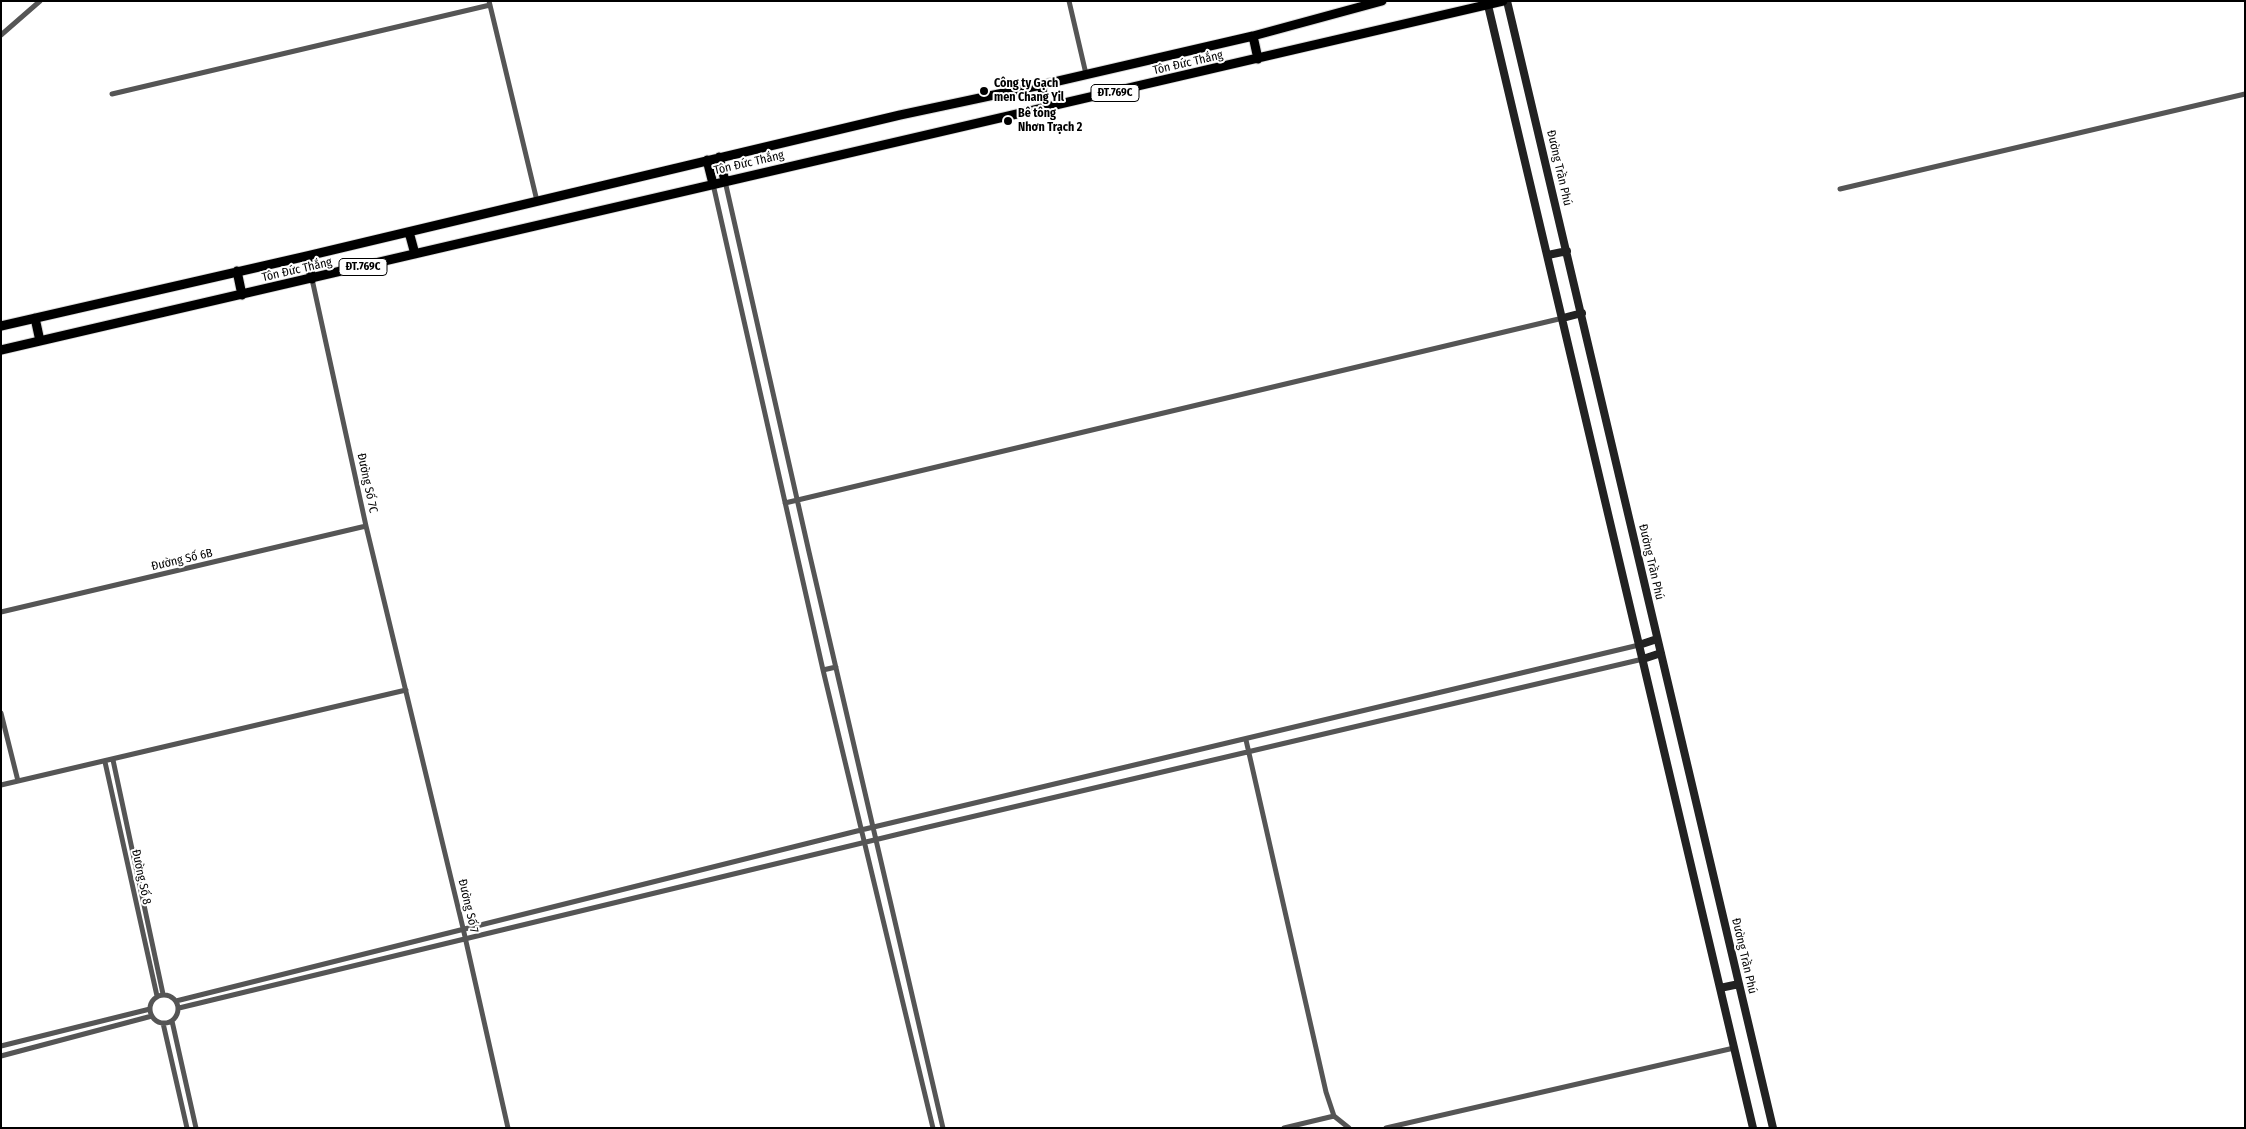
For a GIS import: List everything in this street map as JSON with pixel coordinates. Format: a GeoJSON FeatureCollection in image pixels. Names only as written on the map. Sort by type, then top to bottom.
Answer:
{"type":"FeatureCollection","features":[{"type":"Feature","properties":{"kind":"main road","name":"Tôn Đức Thắng"},"geometry":{"type":"LineString","coordinates":[[1,326],[307,256],[900,115],[1041,85],[1253,36],[1382,1]]}},
{"type":"Feature","properties":{"kind":"main road","name":"Tôn Đức Thắng"},"geometry":{"type":"LineString","coordinates":[[1,350],[312,280],[725,181],[1047,109],[1488,3],[1504,1]]}},
{"type":"Feature","properties":{"kind":"main road","name":"Đường Trần Phú"},"geometry":{"type":"LineString","coordinates":[[1507,1],[1773,1128]]}},
{"type":"Feature","properties":{"kind":"main road"},"geometry":{"type":"LineString","coordinates":[[1488,3],[1753,1128]]}},
{"type":"Feature","properties":{"kind":"main road"},"geometry":{"type":"LineString","coordinates":[[1253,36],[1258,59]]}},
{"type":"Feature","properties":{"kind":"main road"},"geometry":{"type":"LineString","coordinates":[[1041,85],[1047,109]]}},
{"type":"Feature","properties":{"kind":"main road"},"geometry":{"type":"LineString","coordinates":[[720,157],[725,181]]}},
{"type":"Feature","properties":{"kind":"main road"},"geometry":{"type":"LineString","coordinates":[[707,160],[713,184]]}},
{"type":"Feature","properties":{"kind":"main road"},"geometry":{"type":"LineString","coordinates":[[409,232],[415,254]]}},
{"type":"Feature","properties":{"kind":"main road"},"geometry":{"type":"LineString","coordinates":[[1548,256],[1567,251]]}},
{"type":"Feature","properties":{"kind":"main road"},"geometry":{"type":"LineString","coordinates":[[307,256],[312,280]]}},
{"type":"Feature","properties":{"kind":"main road"},"geometry":{"type":"LineString","coordinates":[[237,271],[242,295]]}},
{"type":"Feature","properties":{"kind":"main road"},"geometry":{"type":"LineString","coordinates":[[1563,318],[1582,313]]}},
{"type":"Feature","properties":{"kind":"main road"},"geometry":{"type":"LineString","coordinates":[[35,318],[40,341]]}},
{"type":"Feature","properties":{"kind":"main road"},"geometry":{"type":"LineString","coordinates":[[1639,645],[1658,639]]}},
{"type":"Feature","properties":{"kind":"main road"},"geometry":{"type":"LineString","coordinates":[[1642,659],[1661,653]]}},
{"type":"Feature","properties":{"kind":"main road"},"geometry":{"type":"LineString","coordinates":[[1720,988],[1739,984]]}},
{"type":"Feature","properties":{"kind":"street"},"geometry":{"type":"LineString","coordinates":[[1,35],[40,1]]}},
{"type":"Feature","properties":{"kind":"street"},"geometry":{"type":"LineString","coordinates":[[1069,1],[1086,74]]}},
{"type":"Feature","properties":{"kind":"street"},"geometry":{"type":"LineString","coordinates":[[112,94],[490,3],[537,200]]}},
{"type":"Feature","properties":{"kind":"street"},"geometry":{"type":"LineString","coordinates":[[1840,189],[2245,94]]}},
{"type":"Feature","properties":{"kind":"street"},"geometry":{"type":"LineString","coordinates":[[725,181],[943,1128]]}},
{"type":"Feature","properties":{"kind":"street"},"geometry":{"type":"LineString","coordinates":[[713,184],[823,670],[933,1128]]}},
{"type":"Feature","properties":{"kind":"street","name":"Đường Số 7C"},"geometry":{"type":"LineString","coordinates":[[312,280],[366,526],[406,690]]}},
{"type":"Feature","properties":{"kind":"street"},"geometry":{"type":"LineString","coordinates":[[785,502],[1563,318]]}},
{"type":"Feature","properties":{"kind":"street"},"geometry":{"type":"LineString","coordinates":[[753,358],[764,356]]}},
{"type":"Feature","properties":{"kind":"street","name":"Đường Số 6B"},"geometry":{"type":"LineString","coordinates":[[1,612],[366,526]]}},
{"type":"Feature","properties":{"kind":"street"},"geometry":{"type":"LineString","coordinates":[[176,1001],[873,827],[1246,740],[1639,645]]}},
{"type":"Feature","properties":{"kind":"street"},"geometry":{"type":"LineString","coordinates":[[179,1008],[876,839],[1642,659]]}},
{"type":"Feature","properties":{"kind":"street"},"geometry":{"type":"LineString","coordinates":[[823,670],[836,667]]}},
{"type":"Feature","properties":{"kind":"street"},"geometry":{"type":"LineString","coordinates":[[1,785],[406,690]]}},
{"type":"Feature","properties":{"kind":"street","name":"Đường Số 7"},"geometry":{"type":"LineString","coordinates":[[406,690],[463,928],[508,1128]]}},
{"type":"Feature","properties":{"kind":"street"},"geometry":{"type":"LineString","coordinates":[[1451,691],[1454,702]]}},
{"type":"Feature","properties":{"kind":"street"},"geometry":{"type":"LineString","coordinates":[[1,713],[18,781]]}},
{"type":"Feature","properties":{"kind":"street"},"geometry":{"type":"LineString","coordinates":[[1246,740],[1326,1092],[1334,1116],[1347,1126]]}},
{"type":"Feature","properties":{"kind":"street","name":"Đường Số 8"},"geometry":{"type":"LineString","coordinates":[[114,760],[163,994]]}},
{"type":"Feature","properties":{"kind":"street","name":"Đường Số 8"},"geometry":{"type":"LineString","coordinates":[[105,762],[156,996]]}},
{"type":"Feature","properties":{"kind":"street"},"geometry":{"type":"LineString","coordinates":[[1064,783],[1067,794]]}},
{"type":"Feature","properties":{"kind":"street"},"geometry":{"type":"LineString","coordinates":[[163,1023],[176,1018],[179,1008],[171,996],[163,994],[156,996],[150,1009],[152,1016],[163,1023],[187,1128]]}},
{"type":"Feature","properties":{"kind":"street"},"geometry":{"type":"LineString","coordinates":[[1,1046],[150,1009]]}},
{"type":"Feature","properties":{"kind":"street"},"geometry":{"type":"LineString","coordinates":[[1,1056],[152,1016]]}},
{"type":"Feature","properties":{"kind":"street"},"geometry":{"type":"LineString","coordinates":[[172,1021],[196,1128]]}},
{"type":"Feature","properties":{"kind":"street"},"geometry":{"type":"LineString","coordinates":[[1386,1128],[1734,1048]]}},
{"type":"Feature","properties":{"kind":"street"},"geometry":{"type":"LineString","coordinates":[[1284,1128],[1334,1116]]}},
{"type":"Feature","properties":{"kind":"place","name":"Công ty Gạch men Chang Yil"},"geometry":{"type":"Point","coordinates":[984,91]}},
{"type":"Feature","properties":{"kind":"place","name":"Bê tông Nhơn Trạch 2"},"geometry":{"type":"Point","coordinates":[1008,121]}}]}
